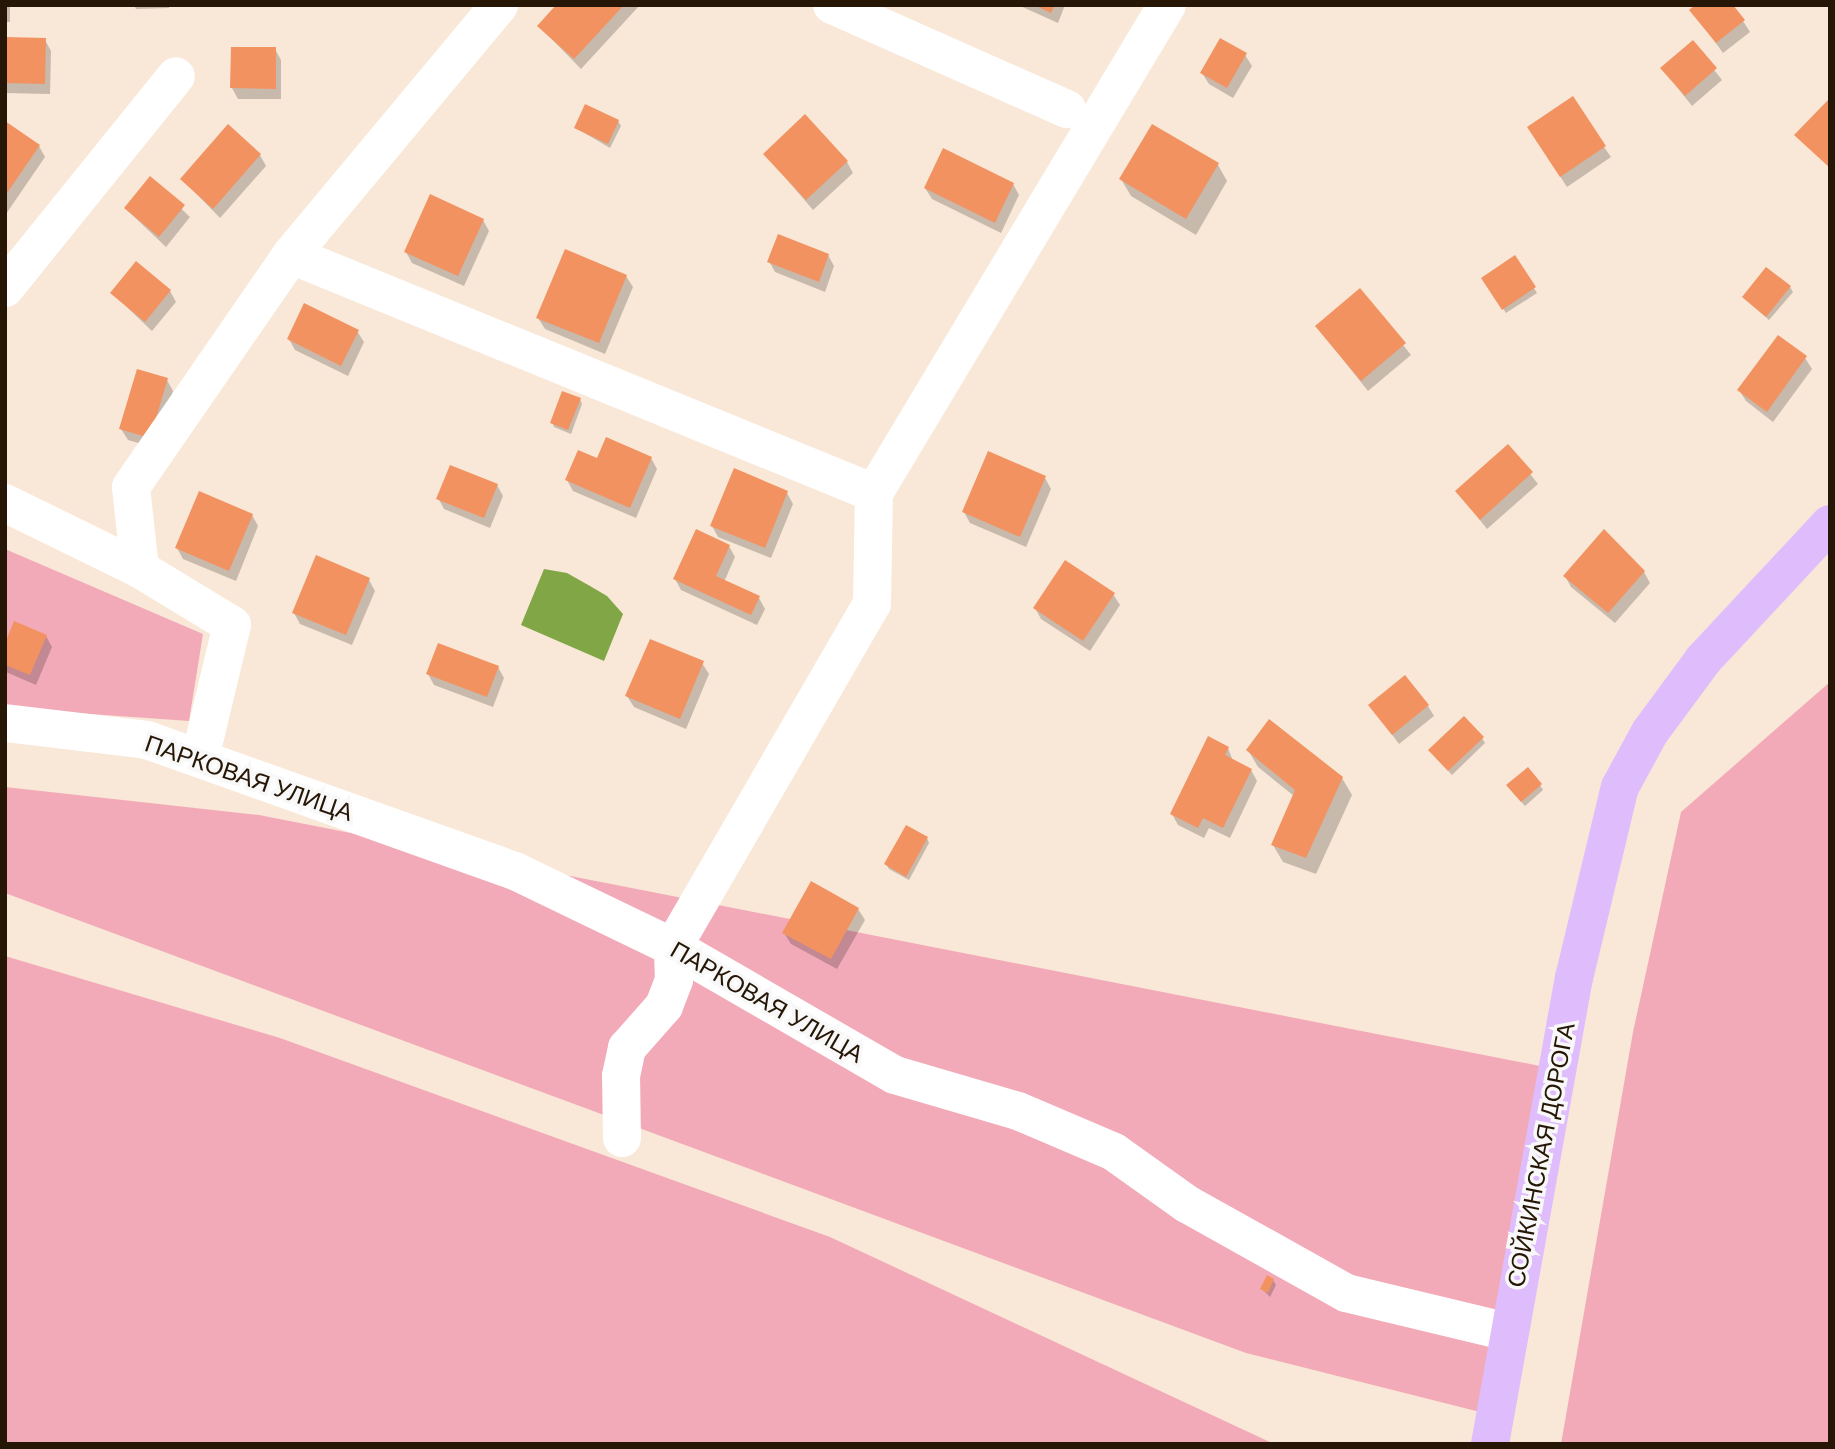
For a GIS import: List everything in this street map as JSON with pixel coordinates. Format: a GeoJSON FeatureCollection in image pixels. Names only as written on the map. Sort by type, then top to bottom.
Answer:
{"type":"FeatureCollection","features":[{"type":"Feature","properties":{"kind":"main road","name":"СОЙКИНСКАЯ ДОРОГА"},"geometry":{"type":"LineString","coordinates":[[1490,1444],[1508,1332],[1597,868],[1619,787],[1650,732],[1703,660],[1830,524]]}},
{"type":"Feature","properties":{"kind":"street"},"geometry":{"type":"LineString","coordinates":[[140,569],[131,487],[291,255],[499,5]]}},
{"type":"Feature","properties":{"kind":"street"},"geometry":{"type":"LineString","coordinates":[[832,5],[1067,110]]}},
{"type":"Feature","properties":{"kind":"street"},"geometry":{"type":"LineString","coordinates":[[622,1139],[621,1076],[627,1048],[664,1006],[674,980],[673,947],[872,604],[874,493],[1167,5]]}},
{"type":"Feature","properties":{"kind":"street"},"geometry":{"type":"LineString","coordinates":[[5,288],[176,76]]}},
{"type":"Feature","properties":{"kind":"street"},"geometry":{"type":"LineString","coordinates":[[291,255],[874,493]]}},
{"type":"Feature","properties":{"kind":"street"},"geometry":{"type":"LineString","coordinates":[[5,503],[140,569],[232,625],[200,758]]}},
{"type":"Feature","properties":{"kind":"street","name":"ПАРКОВАЯ УЛИЦА"},"geometry":{"type":"LineString","coordinates":[[5,723],[147,740],[517,872],[673,947],[895,1075],[1018,1111],[1114,1152],[1220,1224],[1346,1293],[1508,1332]]}},
{"type":"Feature","properties":{"kind":"shaded area"},"geometry":{"type":"Polygon","coordinates":[[[5,549],[203,634],[189,721],[5,708],[5,549]]]}},
{"type":"Feature","properties":{"kind":"shaded area"},"geometry":{"type":"Polygon","coordinates":[[[544,569],[567,573],[590,586],[607,596],[623,614],[604,661],[521,625],[544,569]]]}},
{"type":"Feature","properties":{"kind":"shaded area"},"geometry":{"type":"Polygon","coordinates":[[[1830,682],[1830,1444],[1561,1444],[1633,1032],[1681,812],[1830,682]]]}},
{"type":"Feature","properties":{"kind":"shaded area"},"geometry":{"type":"Polygon","coordinates":[[[5,787],[259,815],[1540,1066],[1484,1413],[1246,1353],[5,893],[5,787]]]}},
{"type":"Feature","properties":{"kind":"shaded area"},"geometry":{"type":"Polygon","coordinates":[[[5,956],[280,1038],[830,1237],[1274,1444],[5,1444],[5,956]]]}},
{"type":"Feature","properties":{"kind":"building"},"geometry":{"type":"Polygon","coordinates":[[[556,5],[624,5],[574,59],[537,26],[556,5]]]}},
{"type":"Feature","properties":{"kind":"building"},"geometry":{"type":"Polygon","coordinates":[[[1034,5],[1055,5],[1051,13],[1034,5]]]}},
{"type":"Feature","properties":{"kind":"building"},"geometry":{"type":"Polygon","coordinates":[[[1695,5],[1733,5],[1745,20],[1716,43],[1689,10],[1695,5]]]}},
{"type":"Feature","properties":{"kind":"building"},"geometry":{"type":"Polygon","coordinates":[[[5,37],[46,38],[45,84],[5,83],[5,37]]]}},
{"type":"Feature","properties":{"kind":"building"},"geometry":{"type":"Polygon","coordinates":[[[1220,38],[1247,53],[1227,88],[1200,73],[1220,38]]]}},
{"type":"Feature","properties":{"kind":"building"},"geometry":{"type":"Polygon","coordinates":[[[1693,40],[1717,68],[1685,96],[1660,68],[1693,40]]]}},
{"type":"Feature","properties":{"kind":"building"},"geometry":{"type":"Polygon","coordinates":[[[231,47],[276,47],[276,89],[230,88],[231,47]]]}},
{"type":"Feature","properties":{"kind":"building"},"geometry":{"type":"Polygon","coordinates":[[[1573,96],[1606,146],[1560,177],[1527,127],[1573,96]]]}},
{"type":"Feature","properties":{"kind":"building"},"geometry":{"type":"Polygon","coordinates":[[[1830,98],[1830,168],[1794,135],[1830,98]]]}},
{"type":"Feature","properties":{"kind":"building"},"geometry":{"type":"Polygon","coordinates":[[[585,104],[619,120],[608,144],[574,128],[585,104]]]}},
{"type":"Feature","properties":{"kind":"building"},"geometry":{"type":"Polygon","coordinates":[[[805,114],[848,161],[806,200],[763,154],[805,114]]]}},
{"type":"Feature","properties":{"kind":"building"},"geometry":{"type":"Polygon","coordinates":[[[5,121],[40,145],[5,196],[5,121]]]}},
{"type":"Feature","properties":{"kind":"building"},"geometry":{"type":"Polygon","coordinates":[[[228,124],[261,154],[213,209],[180,179],[228,124]]]}},
{"type":"Feature","properties":{"kind":"building"},"geometry":{"type":"Polygon","coordinates":[[[1152,124],[1219,163],[1186,219],[1119,179],[1152,124]]]}},
{"type":"Feature","properties":{"kind":"building"},"geometry":{"type":"Polygon","coordinates":[[[943,148],[1014,183],[995,223],[924,188],[943,148]]]}},
{"type":"Feature","properties":{"kind":"building"},"geometry":{"type":"Polygon","coordinates":[[[150,176],[185,205],[159,237],[124,208],[150,176]]]}},
{"type":"Feature","properties":{"kind":"building"},"geometry":{"type":"Polygon","coordinates":[[[430,194],[484,219],[458,276],[404,252],[430,194]]]}},
{"type":"Feature","properties":{"kind":"building"},"geometry":{"type":"Polygon","coordinates":[[[778,234],[829,254],[819,282],[767,262],[778,234]]]}},
{"type":"Feature","properties":{"kind":"building"},"geometry":{"type":"Polygon","coordinates":[[[565,249],[627,275],[599,343],[536,318],[565,249]]]}},
{"type":"Feature","properties":{"kind":"building"},"geometry":{"type":"Polygon","coordinates":[[[1515,255],[1536,287],[1502,310],[1481,278],[1515,255]]]}},
{"type":"Feature","properties":{"kind":"building"},"geometry":{"type":"Polygon","coordinates":[[[136,261],[171,290],[145,322],[110,293],[136,261]]]}},
{"type":"Feature","properties":{"kind":"building"},"geometry":{"type":"Polygon","coordinates":[[[1766,267],[1791,286],[1766,317],[1742,297],[1766,267]]]}},
{"type":"Feature","properties":{"kind":"building"},"geometry":{"type":"Polygon","coordinates":[[[1360,288],[1406,343],[1361,381],[1315,326],[1360,288]]]}},
{"type":"Feature","properties":{"kind":"building"},"geometry":{"type":"Polygon","coordinates":[[[304,303],[359,330],[341,366],[287,339],[304,303]]]}},
{"type":"Feature","properties":{"kind":"building"},"geometry":{"type":"Polygon","coordinates":[[[1778,335],[1807,356],[1767,412],[1737,390],[1778,335]]]}},
{"type":"Feature","properties":{"kind":"building"},"geometry":{"type":"Polygon","coordinates":[[[137,369],[168,378],[150,438],[119,429],[137,369]]]}},
{"type":"Feature","properties":{"kind":"building"},"geometry":{"type":"Polygon","coordinates":[[[562,391],[581,398],[568,430],[550,423],[562,391]]]}},
{"type":"Feature","properties":{"kind":"building"},"geometry":{"type":"Polygon","coordinates":[[[606,437],[652,457],[630,508],[565,480],[578,450],[597,458],[606,437]]]}},
{"type":"Feature","properties":{"kind":"building"},"geometry":{"type":"Polygon","coordinates":[[[1508,444],[1533,472],[1480,520],[1455,491],[1508,444]]]}},
{"type":"Feature","properties":{"kind":"building"},"geometry":{"type":"Polygon","coordinates":[[[988,451],[1046,476],[1020,537],[962,512],[988,451]]]}},
{"type":"Feature","properties":{"kind":"building"},"geometry":{"type":"Polygon","coordinates":[[[450,465],[498,484],[484,518],[436,499],[450,465]]]}},
{"type":"Feature","properties":{"kind":"building"},"geometry":{"type":"Polygon","coordinates":[[[734,468],[788,491],[765,548],[710,526],[734,468]]]}},
{"type":"Feature","properties":{"kind":"building"},"geometry":{"type":"Polygon","coordinates":[[[199,491],[253,514],[229,571],[175,548],[199,491]]]}},
{"type":"Feature","properties":{"kind":"building"},"geometry":{"type":"Polygon","coordinates":[[[696,529],[730,545],[716,576],[760,596],[751,615],[673,579],[696,529]]]}},
{"type":"Feature","properties":{"kind":"building"},"geometry":{"type":"Polygon","coordinates":[[[1604,529],[1645,571],[1608,613],[1563,576],[1604,529]]]}},
{"type":"Feature","properties":{"kind":"building"},"geometry":{"type":"Polygon","coordinates":[[[316,555],[370,578],[346,635],[292,613],[316,555]]]}},
{"type":"Feature","properties":{"kind":"building"},"geometry":{"type":"Polygon","coordinates":[[[1065,560],[1115,593],[1083,641],[1033,608],[1065,560]]]}},
{"type":"Feature","properties":{"kind":"building"},"geometry":{"type":"Polygon","coordinates":[[[14,621],[47,635],[30,675],[5,665],[5,643],[14,621]]]}},
{"type":"Feature","properties":{"kind":"building"},"geometry":{"type":"Polygon","coordinates":[[[650,639],[704,661],[680,719],[625,696],[650,639]]]}},
{"type":"Feature","properties":{"kind":"building"},"geometry":{"type":"Polygon","coordinates":[[[438,643],[499,666],[487,697],[426,674],[438,643]]]}},
{"type":"Feature","properties":{"kind":"building"},"geometry":{"type":"Polygon","coordinates":[[[1405,675],[1429,705],[1392,735],[1368,705],[1405,675]]]}},
{"type":"Feature","properties":{"kind":"building"},"geometry":{"type":"Polygon","coordinates":[[[1464,716],[1484,737],[1448,771],[1428,750],[1464,716]]]}},
{"type":"Feature","properties":{"kind":"building"},"geometry":{"type":"Polygon","coordinates":[[[1269,719],[1343,777],[1306,858],[1271,845],[1295,790],[1246,750],[1269,719]]]}},
{"type":"Feature","properties":{"kind":"building"},"geometry":{"type":"Polygon","coordinates":[[[1208,736],[1229,747],[1225,755],[1252,769],[1223,828],[1203,818],[1198,828],[1170,814],[1208,736]]]}},
{"type":"Feature","properties":{"kind":"building"},"geometry":{"type":"Polygon","coordinates":[[[1528,767],[1542,784],[1521,802],[1506,785],[1528,767]]]}},
{"type":"Feature","properties":{"kind":"building"},"geometry":{"type":"Polygon","coordinates":[[[906,825],[928,837],[906,877],[884,864],[906,825]]]}},
{"type":"Feature","properties":{"kind":"building"},"geometry":{"type":"Polygon","coordinates":[[[811,881],[859,908],[831,959],[782,933],[811,881]]]}},
{"type":"Feature","properties":{"kind":"building"},"geometry":{"type":"Polygon","coordinates":[[[1267,1275],[1274,1279],[1268,1293],[1260,1289],[1267,1275]]]}}]}
